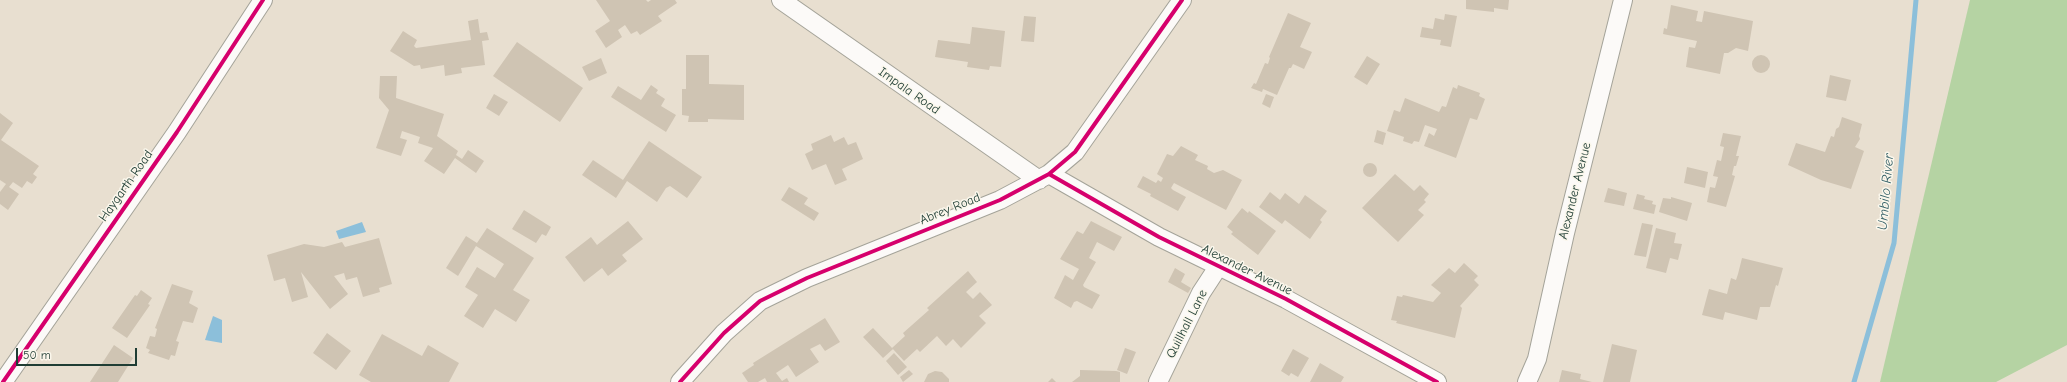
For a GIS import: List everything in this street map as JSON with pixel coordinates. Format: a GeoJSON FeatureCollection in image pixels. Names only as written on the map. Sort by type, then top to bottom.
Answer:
{"type":"FeatureCollection","features":[{"type":"Feature","properties":{"kind":"street","name":"Haygarth Road"},"geometry":{"type":"LineString","coordinates":[[3,382],[185,120],[263,0]]}},
{"type":"Feature","properties":{"kind":"street","name":"Impala Road"},"geometry":{"type":"LineString","coordinates":[[781,0],[1044,177]]}},
{"type":"Feature","properties":{"kind":"street","name":"Abrey Road"},"geometry":{"type":"LineString","coordinates":[[680,382],[724,333],[760,301],[807,278],[1000,200],[1044,177],[1075,152],[1182,0]]}},
{"type":"Feature","properties":{"kind":"street","name":"Alexander Avenue"},"geometry":{"type":"LineString","coordinates":[[1527,382],[1537,359],[1565,233],[1623,0]]}},
{"type":"Feature","properties":{"kind":"street","name":"Alexander Avenue"},"geometry":{"type":"LineString","coordinates":[[1044,177],[1218,267],[1286,299],[1437,382]]}},
{"type":"Feature","properties":{"kind":"street","name":"Quillhall Lane"},"geometry":{"type":"LineString","coordinates":[[1158,382],[1201,293],[1218,267]]}},
{"type":"Feature","properties":{"kind":"green space"},"geometry":{"type":"Polygon","coordinates":[[[1970,0],[2067,0],[2067,345],[1996,382],[1880,382],[1970,0]]]}},
{"type":"Feature","properties":{"kind":"water"},"geometry":{"type":"Polygon","coordinates":[[[362,222],[366,232],[339,239],[336,231],[362,222]]]}},
{"type":"Feature","properties":{"kind":"water"},"geometry":{"type":"Polygon","coordinates":[[[213,316],[222,320],[222,343],[205,340],[213,316]]]}},
{"type":"Feature","properties":{"kind":"building"},"geometry":{"type":"Polygon","coordinates":[[[596,0],[646,0],[648,2],[651,0],[675,0],[677,3],[658,16],[662,21],[640,35],[637,31],[631,34],[625,25],[618,30],[622,37],[606,48],[595,31],[610,21],[596,0]]]}},
{"type":"Feature","properties":{"kind":"building"},"geometry":{"type":"Polygon","coordinates":[[[1466,0],[1509,0],[1508,10],[1494,8],[1494,12],[1466,9],[1466,0]]]}},
{"type":"Feature","properties":{"kind":"building"},"geometry":{"type":"Polygon","coordinates":[[[1671,5],[1698,11],[1696,21],[1702,22],[1704,11],[1753,21],[1748,51],[1736,48],[1728,53],[1724,53],[1720,74],[1686,67],[1689,47],[1695,48],[1697,41],[1663,34],[1664,28],[1667,29],[1671,5]]]}},
{"type":"Feature","properties":{"kind":"building"},"geometry":{"type":"Polygon","coordinates":[[[1288,13],[1311,23],[1300,47],[1312,52],[1304,69],[1293,64],[1291,68],[1289,68],[1277,95],[1263,89],[1262,92],[1251,88],[1254,83],[1256,84],[1265,63],[1268,64],[1269,57],[1288,13]]]}},
{"type":"Feature","properties":{"kind":"building"},"geometry":{"type":"Polygon","coordinates":[[[1445,14],[1457,16],[1451,47],[1440,45],[1441,40],[1420,37],[1422,27],[1433,29],[1435,18],[1444,20],[1445,14]]]}},
{"type":"Feature","properties":{"kind":"building"},"geometry":{"type":"Polygon","coordinates":[[[1024,16],[1036,17],[1034,42],[1021,41],[1024,16]]]}},
{"type":"Feature","properties":{"kind":"building"},"geometry":{"type":"Polygon","coordinates":[[[478,19],[480,33],[487,32],[489,40],[482,41],[485,65],[461,68],[462,73],[445,76],[444,65],[421,69],[420,65],[414,66],[390,51],[403,31],[417,40],[414,46],[416,48],[471,40],[468,21],[478,19]]]}},
{"type":"Feature","properties":{"kind":"building"},"geometry":{"type":"Polygon","coordinates":[[[972,27],[1005,31],[1001,67],[990,66],[989,70],[967,67],[968,62],[935,57],[938,40],[970,44],[972,27]]]}},
{"type":"Feature","properties":{"kind":"building"},"geometry":{"type":"Polygon","coordinates":[[[517,42],[583,88],[560,122],[493,76],[517,42]]]}},
{"type":"Feature","properties":{"kind":"building"},"geometry":{"type":"Polygon","coordinates":[[[686,55],[709,55],[709,84],[744,85],[744,120],[708,119],[708,122],[688,122],[689,116],[682,115],[682,89],[686,89],[686,55]]]}},
{"type":"Feature","properties":{"kind":"building"},"geometry":{"type":"Polygon","coordinates":[[[1761,55],[1767,58],[1770,64],[1767,70],[1761,73],[1755,70],[1752,64],[1755,58],[1761,55]]]}},
{"type":"Feature","properties":{"kind":"building"},"geometry":{"type":"Polygon","coordinates":[[[1367,56],[1380,64],[1367,85],[1354,77],[1367,56]]]}},
{"type":"Feature","properties":{"kind":"building"},"geometry":{"type":"Polygon","coordinates":[[[601,58],[607,73],[589,81],[582,67],[601,58]]]}},
{"type":"Feature","properties":{"kind":"building"},"geometry":{"type":"Polygon","coordinates":[[[1830,75],[1851,80],[1846,101],[1826,97],[1830,75]]]}},
{"type":"Feature","properties":{"kind":"building"},"geometry":{"type":"Polygon","coordinates":[[[380,76],[397,76],[396,98],[444,114],[437,136],[458,151],[456,155],[462,159],[468,150],[484,161],[476,173],[455,158],[444,174],[424,161],[433,148],[418,143],[420,137],[402,131],[400,138],[407,140],[401,156],[376,148],[389,110],[379,98],[380,76]]]}},
{"type":"Feature","properties":{"kind":"building"},"geometry":{"type":"Polygon","coordinates":[[[651,85],[658,90],[656,93],[665,99],[661,106],[676,115],[666,132],[611,97],[618,86],[641,100],[651,85]]]}},
{"type":"Feature","properties":{"kind":"building"},"geometry":{"type":"Polygon","coordinates":[[[1458,85],[1480,93],[1479,96],[1485,99],[1477,120],[1470,118],[1456,158],[1424,146],[1429,133],[1434,136],[1437,129],[1425,125],[1419,142],[1414,141],[1412,144],[1403,141],[1404,137],[1387,131],[1394,110],[1400,112],[1405,98],[1439,112],[1442,106],[1446,107],[1453,87],[1457,89],[1458,85]]]}},
{"type":"Feature","properties":{"kind":"building"},"geometry":{"type":"Polygon","coordinates":[[[494,94],[508,102],[499,116],[486,108],[494,94]]]}},
{"type":"Feature","properties":{"kind":"building"},"geometry":{"type":"Polygon","coordinates":[[[1266,94],[1274,97],[1270,108],[1262,104],[1266,94]]]}},
{"type":"Feature","properties":{"kind":"building"},"geometry":{"type":"Polygon","coordinates":[[[0,113],[13,123],[1,140],[39,166],[33,174],[37,177],[32,184],[27,181],[22,188],[13,182],[9,187],[19,194],[8,210],[0,204],[0,192],[6,184],[0,180],[0,113]]]}},
{"type":"Feature","properties":{"kind":"building"},"geometry":{"type":"Polygon","coordinates":[[[1842,117],[1862,124],[1859,136],[1860,139],[1855,147],[1864,151],[1851,189],[1821,180],[1788,165],[1796,143],[1825,152],[1831,136],[1834,137],[1836,129],[1839,127],[1842,117]]]}},
{"type":"Feature","properties":{"kind":"building"},"geometry":{"type":"Polygon","coordinates":[[[1377,130],[1386,133],[1383,145],[1374,142],[1377,130]]]}},
{"type":"Feature","properties":{"kind":"building"},"geometry":{"type":"Polygon","coordinates":[[[1723,133],[1741,136],[1736,156],[1739,156],[1736,166],[1734,166],[1732,175],[1735,176],[1726,207],[1707,202],[1710,187],[1715,188],[1718,177],[1713,176],[1717,160],[1721,161],[1724,147],[1720,146],[1723,133]]]}},
{"type":"Feature","properties":{"kind":"building"},"geometry":{"type":"Polygon","coordinates":[[[831,135],[834,142],[844,137],[848,145],[856,142],[863,159],[842,169],[847,180],[835,185],[826,164],[812,170],[805,154],[813,150],[811,144],[831,135]]]}},
{"type":"Feature","properties":{"kind":"building"},"geometry":{"type":"Polygon","coordinates":[[[649,141],[702,177],[687,198],[670,186],[666,188],[657,202],[627,181],[616,198],[582,175],[593,160],[623,180],[649,141]]]}},
{"type":"Feature","properties":{"kind":"building"},"geometry":{"type":"Polygon","coordinates":[[[1181,146],[1198,155],[1195,160],[1208,166],[1207,169],[1214,173],[1223,170],[1242,180],[1226,210],[1174,183],[1171,188],[1186,197],[1178,211],[1137,187],[1143,176],[1156,183],[1158,180],[1161,182],[1163,178],[1157,174],[1167,154],[1173,156],[1181,146]]]}},
{"type":"Feature","properties":{"kind":"building"},"geometry":{"type":"Polygon","coordinates":[[[1367,163],[1373,163],[1377,167],[1377,173],[1373,177],[1367,177],[1363,173],[1363,167],[1367,163]]]}},
{"type":"Feature","properties":{"kind":"building"},"geometry":{"type":"Polygon","coordinates":[[[1687,167],[1708,172],[1705,188],[1684,183],[1687,167]]]}},
{"type":"Feature","properties":{"kind":"building"},"geometry":{"type":"Polygon","coordinates":[[[1395,174],[1414,191],[1420,185],[1429,194],[1424,200],[1426,202],[1418,210],[1424,215],[1398,242],[1362,208],[1395,174]]]}},
{"type":"Feature","properties":{"kind":"building"},"geometry":{"type":"Polygon","coordinates":[[[789,187],[808,198],[804,204],[819,213],[814,221],[781,200],[789,187]]]}},
{"type":"Feature","properties":{"kind":"building"},"geometry":{"type":"Polygon","coordinates":[[[1608,188],[1627,193],[1624,206],[1604,202],[1608,188]]]}},
{"type":"Feature","properties":{"kind":"building"},"geometry":{"type":"Polygon","coordinates":[[[1270,192],[1280,200],[1285,193],[1299,204],[1305,195],[1327,211],[1320,220],[1322,222],[1310,239],[1285,220],[1282,224],[1259,207],[1270,192]]]}},
{"type":"Feature","properties":{"kind":"building"},"geometry":{"type":"Polygon","coordinates":[[[1637,194],[1645,196],[1644,199],[1653,201],[1652,204],[1656,205],[1654,214],[1633,209],[1637,194]]]}},
{"type":"Feature","properties":{"kind":"building"},"geometry":{"type":"Polygon","coordinates":[[[1671,197],[1692,203],[1687,221],[1659,212],[1663,198],[1671,199],[1671,197]]]}},
{"type":"Feature","properties":{"kind":"building"},"geometry":{"type":"Polygon","coordinates":[[[1242,208],[1248,213],[1249,211],[1276,231],[1258,255],[1231,234],[1233,232],[1227,227],[1242,208]]]}},
{"type":"Feature","properties":{"kind":"building"},"geometry":{"type":"Polygon","coordinates":[[[524,210],[551,227],[546,236],[542,234],[536,243],[512,229],[524,210]]]}},
{"type":"Feature","properties":{"kind":"building"},"geometry":{"type":"Polygon","coordinates":[[[628,221],[643,239],[622,255],[627,261],[608,276],[602,268],[584,282],[565,257],[591,237],[597,245],[628,221]]]}},
{"type":"Feature","properties":{"kind":"building"},"geometry":{"type":"Polygon","coordinates":[[[1091,221],[1122,237],[1114,251],[1097,242],[1089,258],[1096,262],[1083,285],[1084,287],[1100,295],[1092,309],[1077,301],[1074,302],[1071,308],[1054,298],[1065,275],[1073,280],[1079,269],[1060,259],[1077,231],[1083,234],[1091,221]]]}},
{"type":"Feature","properties":{"kind":"building"},"geometry":{"type":"Polygon","coordinates":[[[1642,223],[1653,225],[1646,257],[1634,255],[1642,223]]]}},
{"type":"Feature","properties":{"kind":"building"},"geometry":{"type":"Polygon","coordinates":[[[487,228],[534,258],[513,290],[530,300],[516,322],[495,309],[483,328],[464,316],[478,295],[465,287],[477,267],[495,278],[504,264],[476,246],[458,276],[446,268],[466,236],[477,243],[487,228]]]}},
{"type":"Feature","properties":{"kind":"building"},"geometry":{"type":"Polygon","coordinates":[[[1656,228],[1676,233],[1674,243],[1682,244],[1678,260],[1670,258],[1666,273],[1646,268],[1656,228]]]}},
{"type":"Feature","properties":{"kind":"building"},"geometry":{"type":"Polygon","coordinates":[[[379,238],[392,284],[379,288],[380,292],[363,297],[357,277],[346,280],[344,273],[334,276],[348,294],[330,309],[301,272],[308,297],[292,302],[285,278],[274,281],[267,255],[304,244],[324,247],[342,242],[345,247],[379,238]]]}},
{"type":"Feature","properties":{"kind":"building"},"geometry":{"type":"Polygon","coordinates":[[[1742,258],[1783,268],[1778,286],[1776,285],[1770,307],[1760,307],[1757,320],[1725,312],[1723,320],[1702,315],[1709,289],[1727,294],[1731,278],[1736,280],[1742,258]]]}},
{"type":"Feature","properties":{"kind":"building"},"geometry":{"type":"Polygon","coordinates":[[[1464,263],[1478,276],[1474,280],[1479,285],[1460,306],[1462,308],[1455,338],[1396,323],[1397,321],[1391,320],[1397,296],[1402,297],[1403,295],[1433,302],[1441,293],[1431,285],[1449,268],[1455,273],[1464,263]]]}},
{"type":"Feature","properties":{"kind":"building"},"geometry":{"type":"Polygon","coordinates":[[[1175,268],[1185,274],[1181,282],[1191,288],[1188,293],[1168,282],[1175,268]]]}},
{"type":"Feature","properties":{"kind":"building"},"geometry":{"type":"Polygon","coordinates":[[[968,271],[977,282],[966,292],[973,299],[980,292],[992,305],[979,316],[986,323],[961,348],[953,339],[946,346],[937,336],[920,352],[917,349],[904,361],[892,348],[905,336],[903,333],[929,310],[927,308],[968,271]]]}},
{"type":"Feature","properties":{"kind":"building"},"geometry":{"type":"Polygon","coordinates":[[[172,284],[193,291],[189,303],[198,308],[193,323],[183,321],[176,341],[179,342],[175,356],[171,355],[169,360],[148,353],[150,350],[146,348],[150,336],[155,337],[157,329],[155,328],[172,284]]]}},
{"type":"Feature","properties":{"kind":"building"},"geometry":{"type":"Polygon","coordinates":[[[141,290],[152,298],[148,304],[150,305],[127,338],[112,328],[135,295],[137,296],[141,290]]]}},
{"type":"Feature","properties":{"kind":"building"},"geometry":{"type":"Polygon","coordinates":[[[825,318],[840,342],[825,351],[820,344],[810,349],[819,362],[796,377],[788,365],[776,373],[782,381],[787,378],[789,382],[767,382],[765,378],[758,382],[748,382],[742,373],[754,365],[753,363],[825,318]]]}},
{"type":"Feature","properties":{"kind":"building"},"geometry":{"type":"Polygon","coordinates":[[[873,328],[893,349],[883,358],[863,337],[873,328]]]}},
{"type":"Feature","properties":{"kind":"building"},"geometry":{"type":"Polygon","coordinates":[[[327,333],[351,351],[336,370],[313,353],[327,333]]]}},
{"type":"Feature","properties":{"kind":"building"},"geometry":{"type":"Polygon","coordinates":[[[382,334],[422,356],[428,345],[459,363],[449,382],[371,382],[359,375],[382,334]]]}},
{"type":"Feature","properties":{"kind":"building"},"geometry":{"type":"Polygon","coordinates":[[[1612,344],[1637,350],[1630,382],[1603,382],[1612,344]]]}},
{"type":"Feature","properties":{"kind":"building"},"geometry":{"type":"Polygon","coordinates":[[[114,345],[133,358],[118,382],[90,382],[114,345]]]}},
{"type":"Feature","properties":{"kind":"building"},"geometry":{"type":"Polygon","coordinates":[[[1125,348],[1136,352],[1127,374],[1117,370],[1125,348]]]}},
{"type":"Feature","properties":{"kind":"building"},"geometry":{"type":"Polygon","coordinates":[[[1293,349],[1309,358],[1298,377],[1291,373],[1289,376],[1281,371],[1293,349]]]}},
{"type":"Feature","properties":{"kind":"building"},"geometry":{"type":"Polygon","coordinates":[[[894,353],[907,367],[898,375],[886,361],[894,353]]]}},
{"type":"Feature","properties":{"kind":"building"},"geometry":{"type":"Polygon","coordinates":[[[1320,363],[1344,377],[1341,382],[1310,382],[1320,363]]]}},
{"type":"Feature","properties":{"kind":"building"},"geometry":{"type":"Polygon","coordinates":[[[909,370],[913,374],[903,382],[900,377],[909,370]]]}},
{"type":"Feature","properties":{"kind":"building"},"geometry":{"type":"Polygon","coordinates":[[[1080,370],[1120,372],[1120,382],[1072,382],[1080,376],[1080,370]]]}},
{"type":"Feature","properties":{"kind":"building"},"geometry":{"type":"Polygon","coordinates":[[[1562,370],[1581,374],[1580,379],[1592,382],[1559,382],[1562,370]]]}},
{"type":"Feature","properties":{"kind":"building"},"geometry":{"type":"Polygon","coordinates":[[[935,371],[942,372],[949,379],[949,382],[924,382],[928,374],[935,371]]]}},
{"type":"Feature","properties":{"kind":"building"},"geometry":{"type":"Polygon","coordinates":[[[1052,378],[1056,382],[1048,382],[1052,378]]]}},
{"type":"Feature","properties":{"kind":"waterway","name":"Umbilo River"},"geometry":{"type":"LineString","coordinates":[[1854,382],[1894,243],[1916,0]]}},
{"type":"Feature","properties":{"kind":"cycle path"},"geometry":{"type":"LineString","coordinates":[[3,382],[177,132],[263,0]]}},
{"type":"Feature","properties":{"kind":"cycle path"},"geometry":{"type":"LineString","coordinates":[[680,382],[724,333],[760,301],[807,278],[1000,200],[1049,174],[1075,152],[1182,0]]}},
{"type":"Feature","properties":{"kind":"cycle path"},"geometry":{"type":"LineString","coordinates":[[1049,174],[1159,237],[1286,299],[1437,382]]}}]}
